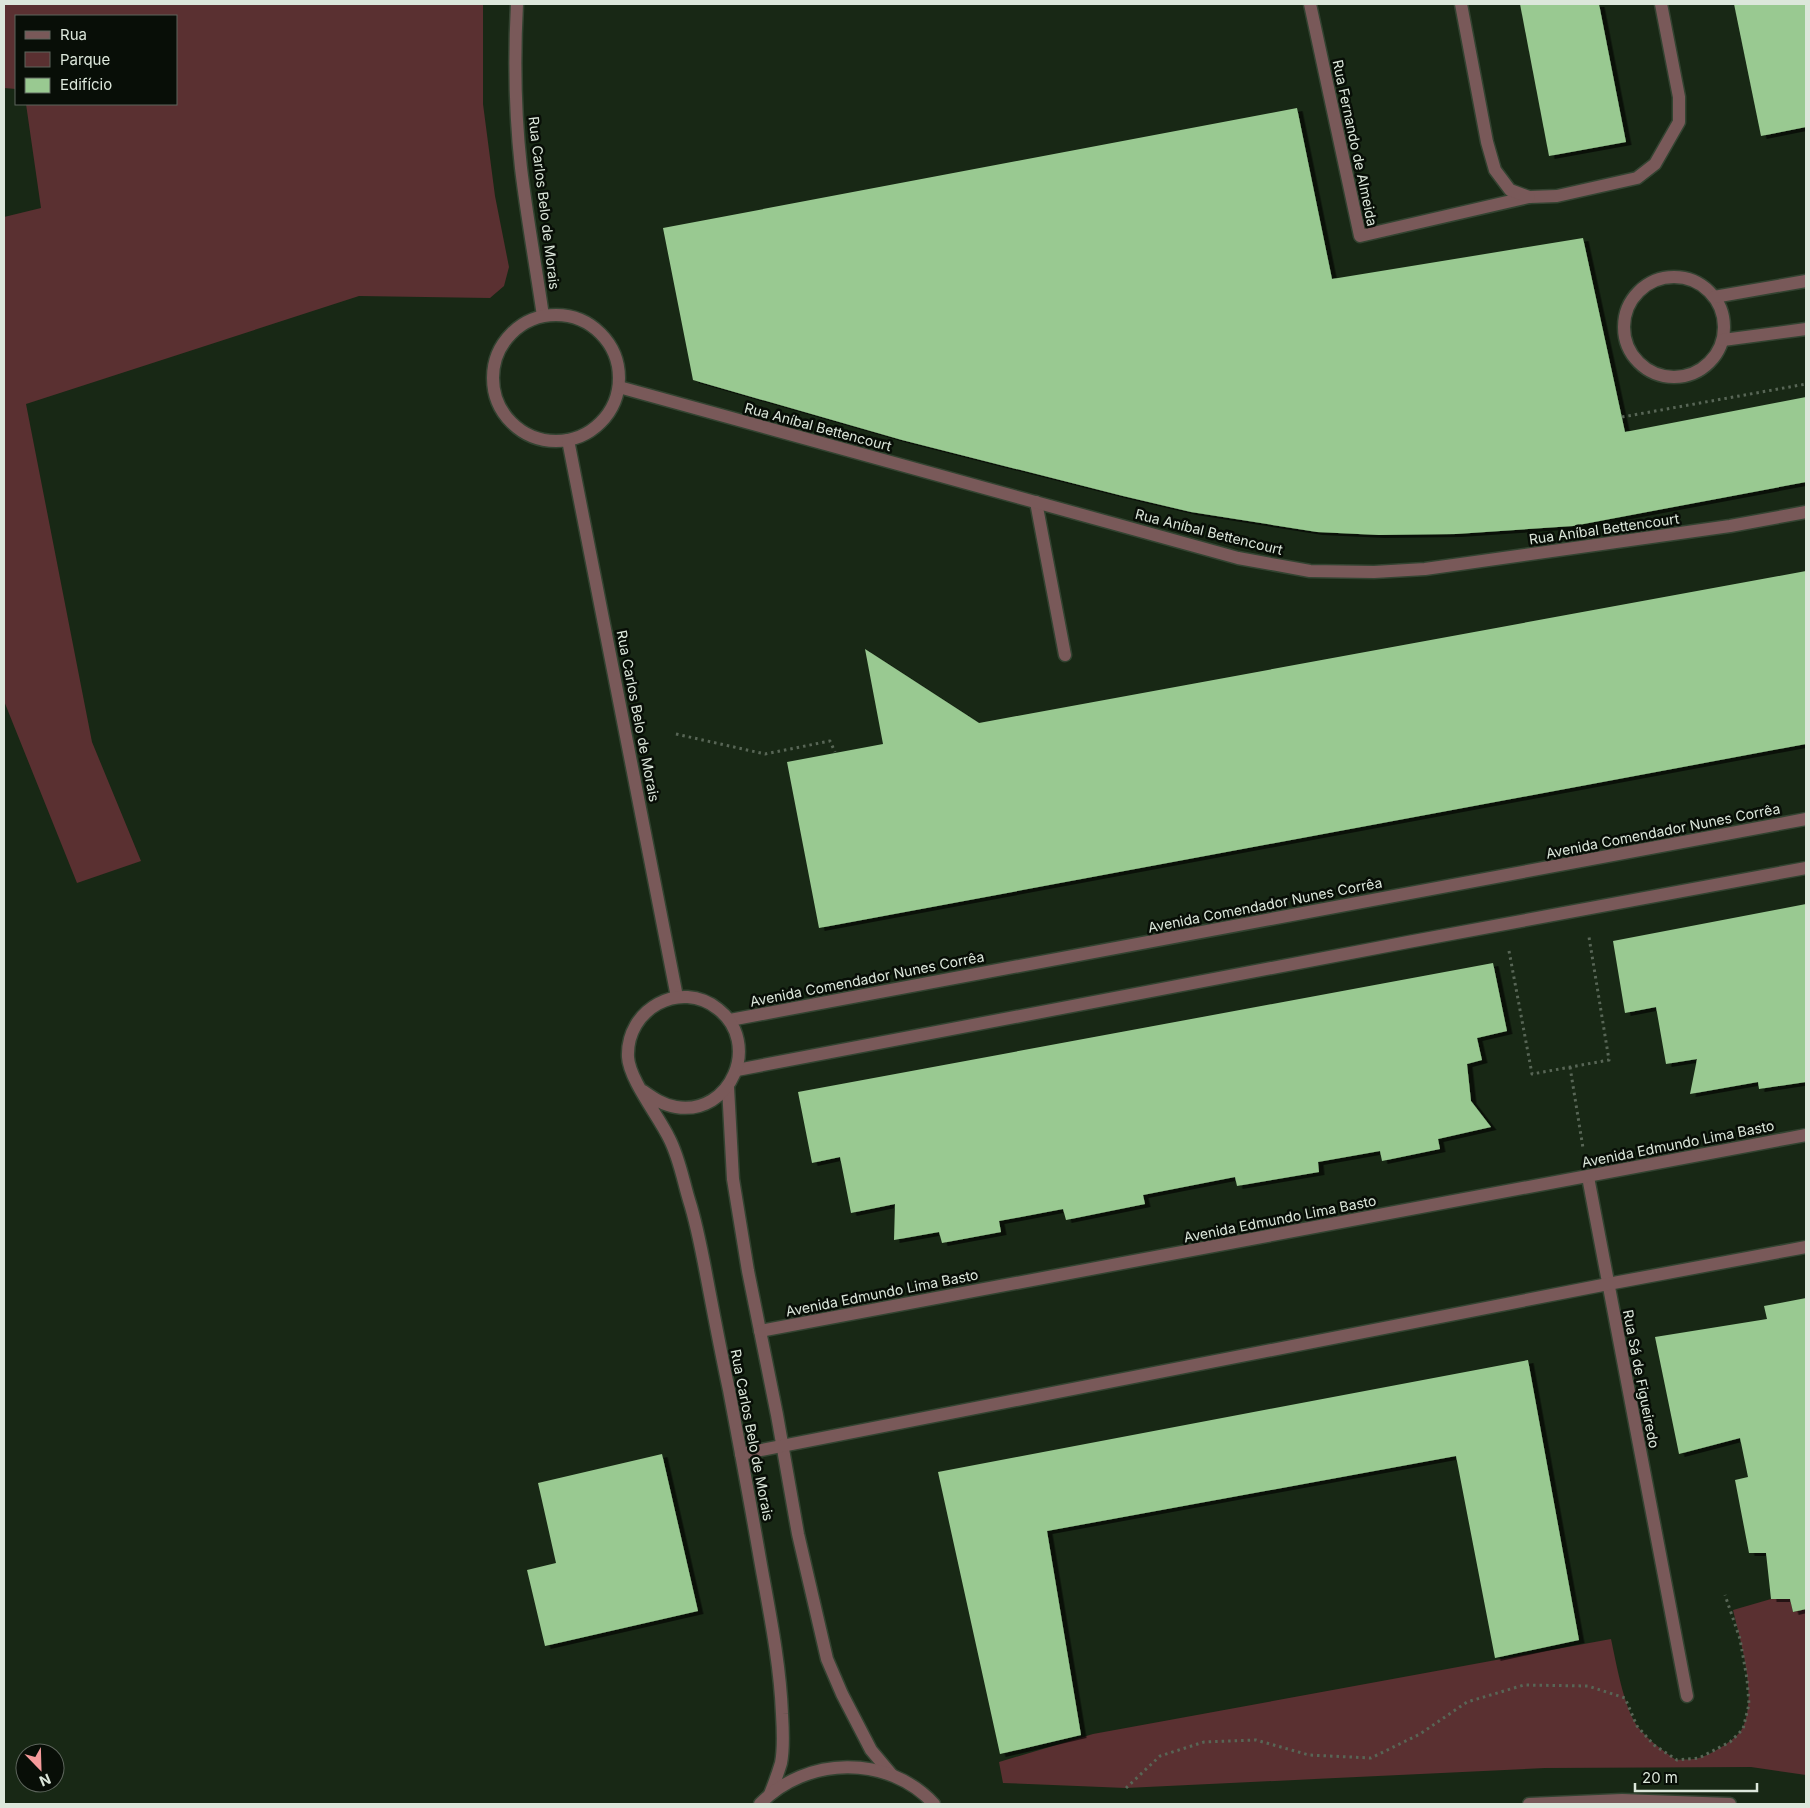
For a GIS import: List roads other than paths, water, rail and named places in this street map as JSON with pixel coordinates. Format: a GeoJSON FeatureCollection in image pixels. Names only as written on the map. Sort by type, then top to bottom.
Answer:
{"type":"FeatureCollection","features":[{"type":"Feature","properties":{"kind":"street","name":"Rua Carlos Belo de Morais"},"geometry":{"type":"LineString","coordinates":[[517,4],[514,46],[520,159],[543,316]]}},
{"type":"Feature","properties":{"kind":"street","name":"Rua Fernando de Almeida"},"geometry":{"type":"LineString","coordinates":[[1310,4],[1360,236],[1529,197],[1557,196],[1636,178],[1655,164],[1679,122],[1680,96],[1661,4]]}},
{"type":"Feature","properties":{"kind":"street","name":"Rua Fernando de Almeida"},"geometry":{"type":"LineString","coordinates":[[1461,4],[1487,142],[1495,170],[1510,190],[1529,197]]}},
{"type":"Feature","properties":{"kind":"street"},"geometry":{"type":"LineString","coordinates":[[1670,277],[1687,279],[1702,286],[1714,297],[1722,310],[1723,340],[1716,356],[1704,367],[1689,375],[1672,377],[1656,374],[1641,366],[1630,352],[1625,336],[1624,320],[1630,304],[1640,291],[1654,281],[1670,277]]}},
{"type":"Feature","properties":{"kind":"street"},"geometry":{"type":"LineString","coordinates":[[1714,297],[1806,281]]}},
{"type":"Feature","properties":{"kind":"street"},"geometry":{"type":"LineString","coordinates":[[543,316],[564,316],[583,321],[600,332],[612,349],[618,367],[619,387],[613,406],[602,422],[586,434],[568,440],[548,441],[529,436],[513,425],[500,410],[493,391],[492,371],[498,352],[509,335],[525,323],[543,316]]}},
{"type":"Feature","properties":{"kind":"street"},"geometry":{"type":"LineString","coordinates":[[1723,340],[1806,329]]}},
{"type":"Feature","properties":{"kind":"street","name":"Rua Aníbal Bettencourt"},"geometry":{"type":"LineString","coordinates":[[619,387],[1238,558],[1310,571],[1374,572],[1479,563],[1730,526],[1806,512]]}},
{"type":"Feature","properties":{"kind":"street","name":"Rua Carlos Belo de Morais"},"geometry":{"type":"LineString","coordinates":[[568,440],[677,997]]}},
{"type":"Feature","properties":{"kind":"street"},"geometry":{"type":"LineString","coordinates":[[1036,502],[1065,655]]}},
{"type":"Feature","properties":{"kind":"street","name":"Avenida Comendador Nunes Corrêa"},"geometry":{"type":"LineString","coordinates":[[730,1020],[1806,819]]}},
{"type":"Feature","properties":{"kind":"street"},"geometry":{"type":"LineString","coordinates":[[737,1070],[1806,868]]}},
{"type":"Feature","properties":{"kind":"street","name":"Rua Carlos Belo de Morais"},"geometry":{"type":"LineString","coordinates":[[643,1090],[658,1102],[676,1108],[696,1107],[713,1100],[728,1087],[737,1070],[740,1053],[737,1036],[730,1020],[707,1001],[692,997],[677,997],[660,1002],[646,1012],[634,1025],[629,1042],[628,1059],[633,1076],[671,1140],[692,1207],[741,1454],[781,1686],[781,1762],[770,1794]]}},
{"type":"Feature","properties":{"kind":"street","name":"Rua Carlos Belo de Morais"},"geometry":{"type":"LineString","coordinates":[[728,1087],[733,1179],[748,1271],[798,1534],[827,1659],[870,1750],[892,1775]]}},
{"type":"Feature","properties":{"kind":"street","name":"Avenida Edmundo Lima Basto"},"geometry":{"type":"LineString","coordinates":[[760,1331],[1806,1135]]}},
{"type":"Feature","properties":{"kind":"street","name":"Rua Sá de Figueiredo"},"geometry":{"type":"LineString","coordinates":[[1588,1177],[1687,1696]]}},
{"type":"Feature","properties":{"kind":"street"},"geometry":{"type":"LineString","coordinates":[[741,1454],[1806,1247]]}},
{"type":"Feature","properties":{"kind":"street"},"geometry":{"type":"LineString","coordinates":[[760,1804],[770,1794],[797,1777],[828,1767],[861,1767],[892,1775],[911,1785],[934,1804]]}},
{"type":"Feature","properties":{"kind":"street"},"geometry":{"type":"LineString","coordinates":[[1529,1804],[1622,1800],[1730,1804]]}}]}
